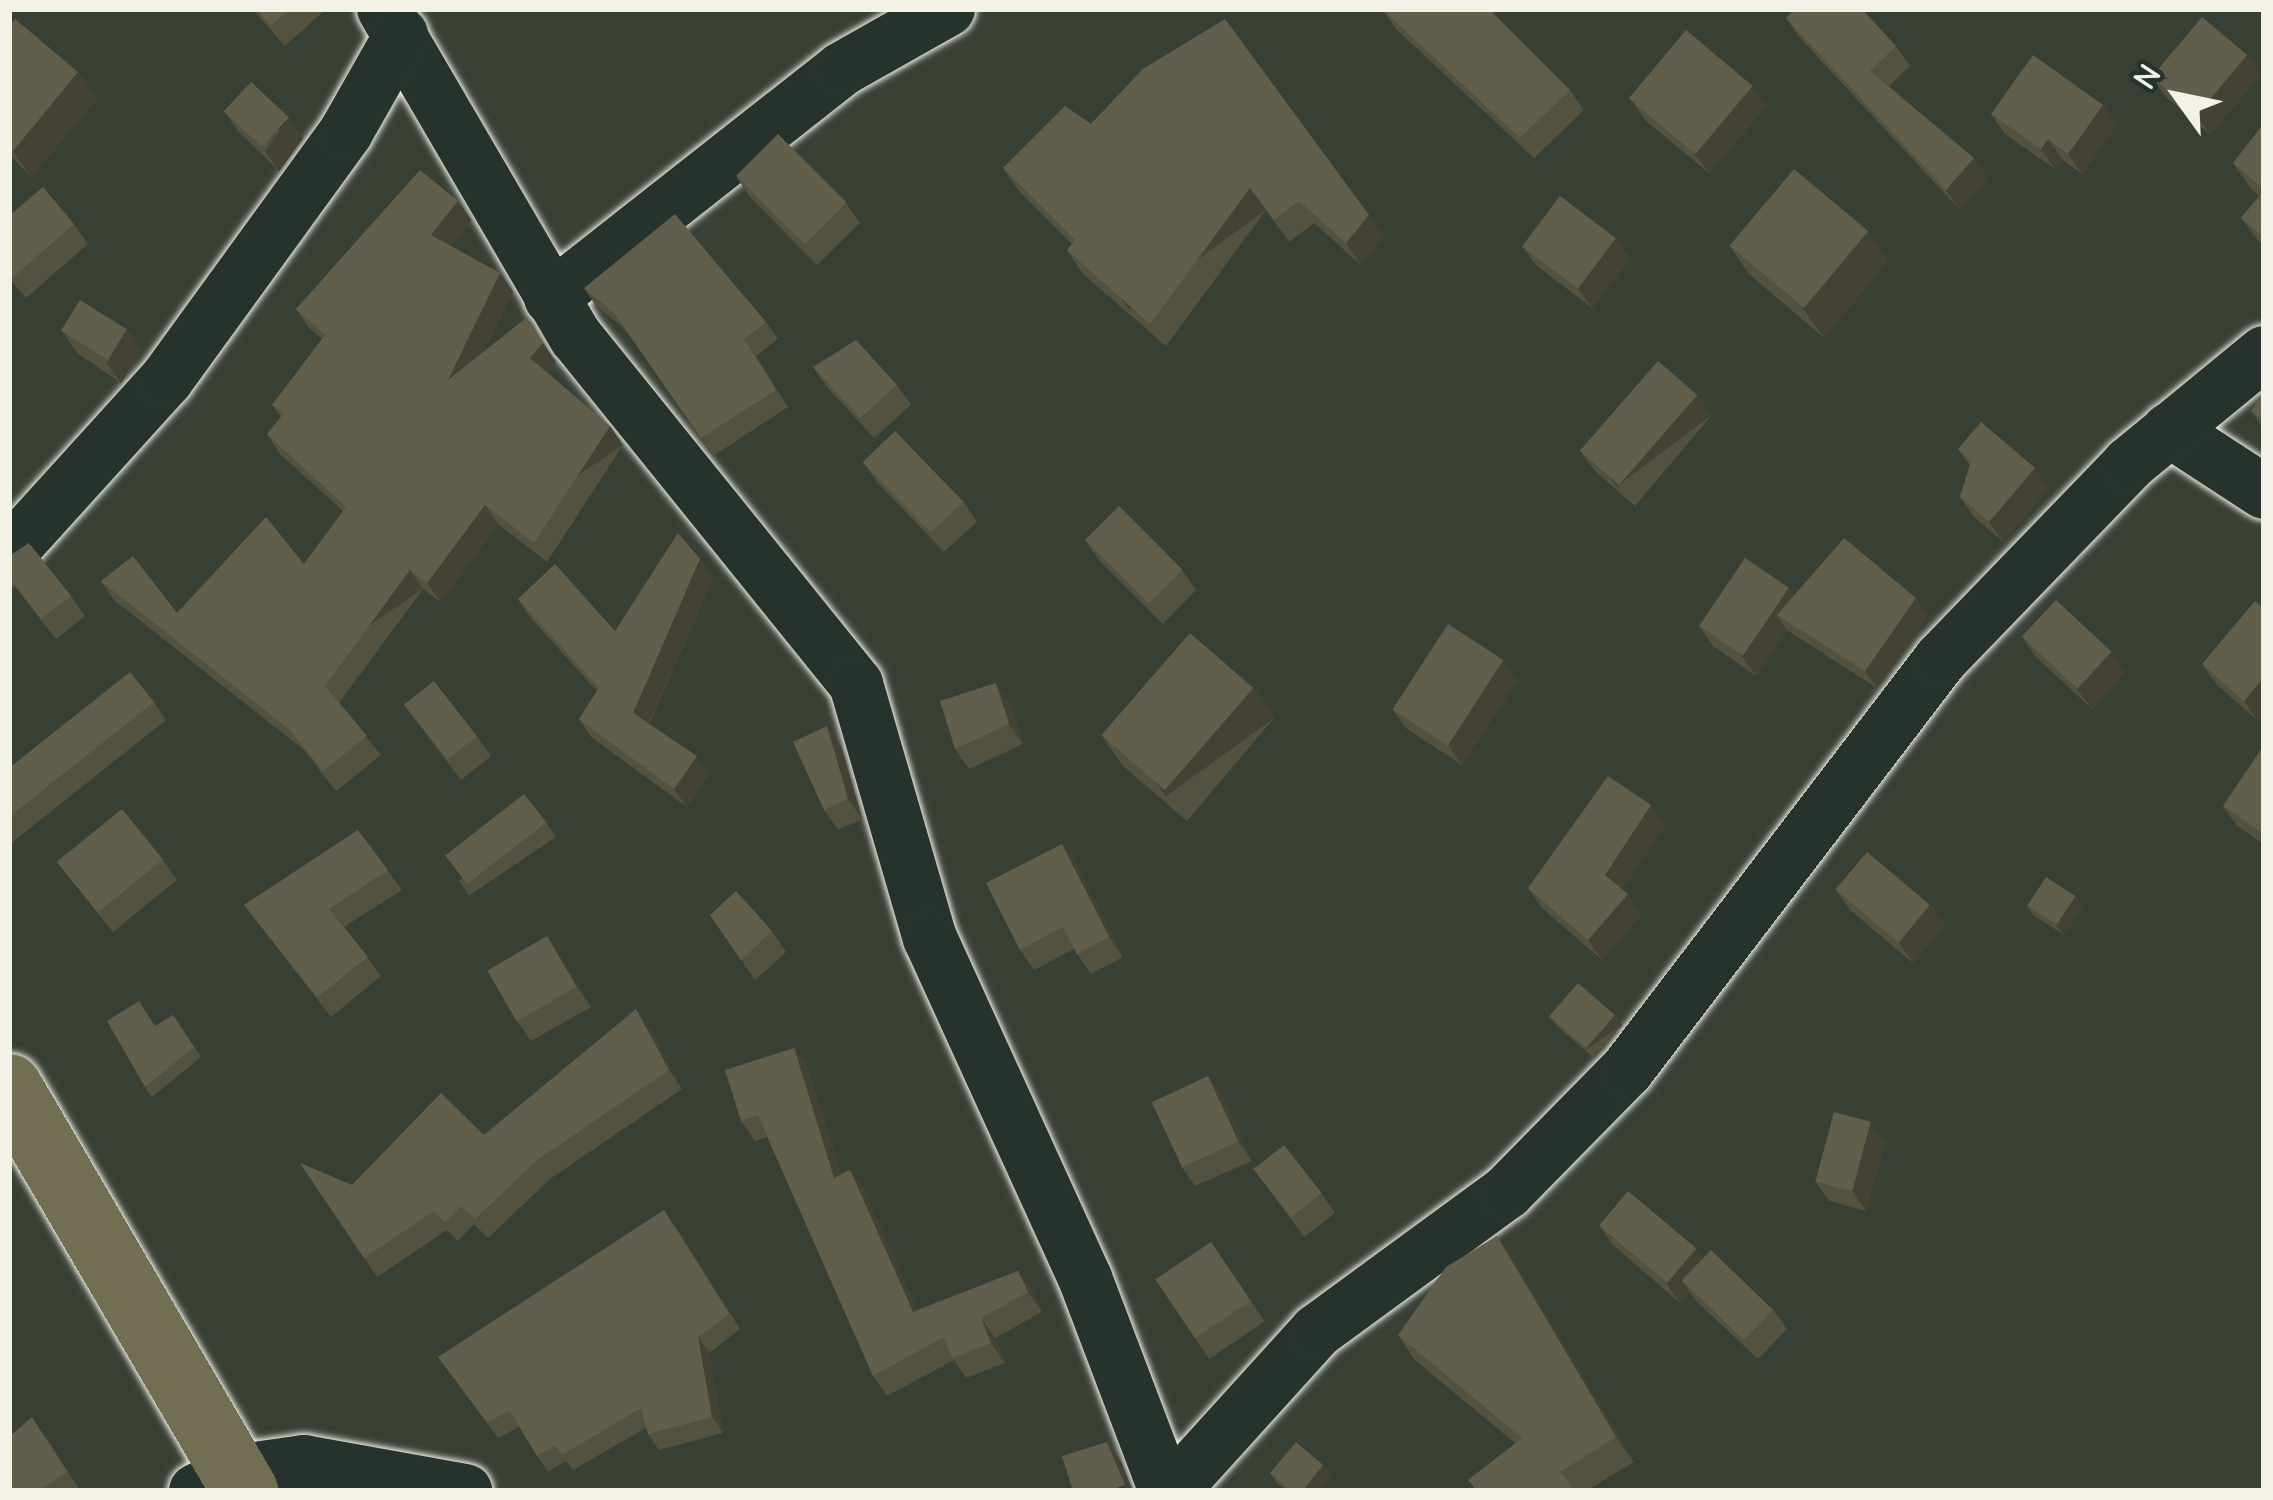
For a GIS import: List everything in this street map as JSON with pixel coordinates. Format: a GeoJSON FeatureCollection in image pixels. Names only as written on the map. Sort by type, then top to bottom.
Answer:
{"type":"FeatureCollection","features":[{"type":"Feature","properties":{"kind":"main road"},"geometry":{"type":"LineString","coordinates":[[9,1087],[225,1485]]}},
{"type":"Feature","properties":{"kind":"street"},"geometry":{"type":"LineString","coordinates":[[550,298],[842,69],[948,9]]}},
{"type":"Feature","properties":{"kind":"street"},"geometry":{"type":"LineString","coordinates":[[393,22],[550,298],[856,684],[930,938],[1085,1278],[1169,1491],[1317,1331],[1507,1192],[1627,1070],[1941,659],[2169,430],[2264,352]]}},
{"type":"Feature","properties":{"kind":"street"},"geometry":{"type":"LineString","coordinates":[[9,553],[166,380],[346,133],[393,22]]}},
{"type":"Feature","properties":{"kind":"street"},"geometry":{"type":"LineString","coordinates":[[2169,430],[2264,492]]}},
{"type":"Feature","properties":{"kind":"street"},"geometry":{"type":"LineString","coordinates":[[225,1485],[353,1463],[465,1491]]}},
{"type":"Feature","properties":{"kind":"building"},"geometry":{"type":"Polygon","coordinates":[[[256,9],[290,9],[271,26],[256,9]]]}},
{"type":"Feature","properties":{"kind":"building"},"geometry":{"type":"Polygon","coordinates":[[[1382,9],[1489,9],[1570,90],[1520,138],[1382,9]]]}},
{"type":"Feature","properties":{"kind":"building"},"geometry":{"type":"Polygon","coordinates":[[[1795,9],[1862,9],[1896,46],[1870,71],[1974,158],[1946,190],[1786,18],[1795,9]]]}},
{"type":"Feature","properties":{"kind":"building"},"geometry":{"type":"Polygon","coordinates":[[[2202,17],[2247,55],[2197,115],[2152,77],[2202,17]]]}},
{"type":"Feature","properties":{"kind":"building"},"geometry":{"type":"Polygon","coordinates":[[[15,19],[78,72],[13,151],[9,147],[9,27],[15,19]]]}},
{"type":"Feature","properties":{"kind":"building"},"geometry":{"type":"Polygon","coordinates":[[[1225,19],[1369,215],[1346,243],[1299,201],[1274,220],[1250,188],[1150,324],[1067,250],[1075,240],[1003,168],[1065,106],[1091,124],[1143,69],[1225,19]]]}},
{"type":"Feature","properties":{"kind":"building"},"geometry":{"type":"Polygon","coordinates":[[[1686,30],[1753,86],[1695,154],[1629,98],[1686,30]]]}},
{"type":"Feature","properties":{"kind":"building"},"geometry":{"type":"Polygon","coordinates":[[[2033,55],[2103,105],[2068,154],[2048,139],[2041,149],[1991,114],[2033,55]]]}},
{"type":"Feature","properties":{"kind":"building"},"geometry":{"type":"Polygon","coordinates":[[[251,82],[289,117],[262,147],[224,111],[251,82]]]}},
{"type":"Feature","properties":{"kind":"building"},"geometry":{"type":"Polygon","coordinates":[[[2264,123],[2264,189],[2233,163],[2264,123]]]}},
{"type":"Feature","properties":{"kind":"building"},"geometry":{"type":"Polygon","coordinates":[[[778,134],[847,203],[805,244],[736,176],[778,134]]]}},
{"type":"Feature","properties":{"kind":"building"},"geometry":{"type":"Polygon","coordinates":[[[1794,169],[1868,231],[1804,308],[1730,246],[1794,169]]]}},
{"type":"Feature","properties":{"kind":"building"},"geometry":{"type":"Polygon","coordinates":[[[420,170],[458,201],[431,235],[500,273],[448,380],[526,318],[543,343],[530,358],[610,426],[534,543],[485,505],[427,583],[410,570],[325,686],[367,736],[323,771],[290,730],[101,581],[133,556],[177,613],[266,517],[304,564],[346,507],[267,434],[284,413],[272,405],[325,335],[296,309],[420,170]]]}},
{"type":"Feature","properties":{"kind":"building"},"geometry":{"type":"Polygon","coordinates":[[[43,187],[74,224],[12,278],[9,216],[43,187]]]}},
{"type":"Feature","properties":{"kind":"building"},"geometry":{"type":"Polygon","coordinates":[[[2264,191],[2264,238],[2241,218],[2264,191]]]}},
{"type":"Feature","properties":{"kind":"building"},"geometry":{"type":"Polygon","coordinates":[[[1560,196],[1616,238],[1578,288],[1522,246],[1560,196]]]}},
{"type":"Feature","properties":{"kind":"building"},"geometry":{"type":"Polygon","coordinates":[[[675,214],[766,322],[744,339],[776,390],[701,438],[614,313],[584,288],[675,214]]]}},
{"type":"Feature","properties":{"kind":"building"},"geometry":{"type":"Polygon","coordinates":[[[80,300],[127,329],[108,360],[61,331],[80,300]]]}},
{"type":"Feature","properties":{"kind":"building"},"geometry":{"type":"Polygon","coordinates":[[[856,340],[897,385],[860,418],[813,367],[856,340]]]}},
{"type":"Feature","properties":{"kind":"building"},"geometry":{"type":"Polygon","coordinates":[[[1658,361],[1697,395],[1619,485],[1580,451],[1658,361]]]}},
{"type":"Feature","properties":{"kind":"building"},"geometry":{"type":"Polygon","coordinates":[[[2264,393],[2264,421],[2251,411],[2264,393]]]}},
{"type":"Feature","properties":{"kind":"building"},"geometry":{"type":"Polygon","coordinates":[[[1981,422],[2035,468],[1989,522],[1960,497],[1971,461],[1958,449],[1981,422]]]}},
{"type":"Feature","properties":{"kind":"building"},"geometry":{"type":"Polygon","coordinates":[[[895,431],[963,501],[931,533],[863,462],[895,431]]]}},
{"type":"Feature","properties":{"kind":"building"},"geometry":{"type":"Polygon","coordinates":[[[1119,506],[1183,570],[1149,604],[1085,540],[1119,506]]]}},
{"type":"Feature","properties":{"kind":"building"},"geometry":{"type":"Polygon","coordinates":[[[678,533],[700,559],[633,713],[697,756],[674,789],[579,719],[599,688],[518,599],[555,564],[615,631],[678,533]]]}},
{"type":"Feature","properties":{"kind":"building"},"geometry":{"type":"Polygon","coordinates":[[[1844,538],[1916,598],[1865,671],[1777,615],[1844,538]]]}},
{"type":"Feature","properties":{"kind":"building"},"geometry":{"type":"Polygon","coordinates":[[[29,543],[71,596],[41,619],[9,577],[9,556],[29,543]]]}},
{"type":"Feature","properties":{"kind":"building"},"geometry":{"type":"Polygon","coordinates":[[[1745,558],[1789,588],[1743,656],[1699,626],[1745,558]]]}},
{"type":"Feature","properties":{"kind":"building"},"geometry":{"type":"Polygon","coordinates":[[[2056,600],[2112,652],[2077,688],[2022,637],[2056,600]]]}},
{"type":"Feature","properties":{"kind":"building"},"geometry":{"type":"Polygon","coordinates":[[[2255,601],[2264,608],[2264,677],[2244,701],[2202,664],[2255,601]]]}},
{"type":"Feature","properties":{"kind":"building"},"geometry":{"type":"Polygon","coordinates":[[[1448,624],[1503,660],[1448,745],[1392,710],[1448,624]]]}},
{"type":"Feature","properties":{"kind":"building"},"geometry":{"type":"Polygon","coordinates":[[[1190,633],[1253,688],[1165,790],[1101,735],[1190,633]]]}},
{"type":"Feature","properties":{"kind":"building"},"geometry":{"type":"Polygon","coordinates":[[[130,672],[154,702],[9,817],[9,768],[130,672]]]}},
{"type":"Feature","properties":{"kind":"building"},"geometry":{"type":"Polygon","coordinates":[[[434,681],[477,736],[447,760],[404,704],[434,681]]]}},
{"type":"Feature","properties":{"kind":"building"},"geometry":{"type":"Polygon","coordinates":[[[996,683],[1009,724],[955,749],[940,701],[996,683]]]}},
{"type":"Feature","properties":{"kind":"building"},"geometry":{"type":"Polygon","coordinates":[[[827,726],[848,799],[824,810],[793,742],[827,726]]]}},
{"type":"Feature","properties":{"kind":"building"},"geometry":{"type":"Polygon","coordinates":[[[2264,745],[2264,834],[2223,806],[2264,745]]]}},
{"type":"Feature","properties":{"kind":"building"},"geometry":{"type":"Polygon","coordinates":[[[1608,776],[1651,805],[1605,875],[1628,894],[1588,940],[1528,888],[1608,776]]]}},
{"type":"Feature","properties":{"kind":"building"},"geometry":{"type":"Polygon","coordinates":[[[524,794],[546,822],[467,884],[445,856],[524,794]]]}},
{"type":"Feature","properties":{"kind":"building"},"geometry":{"type":"Polygon","coordinates":[[[122,809],[163,860],[98,912],[57,862],[122,809]]]}},
{"type":"Feature","properties":{"kind":"building"},"geometry":{"type":"Polygon","coordinates":[[[358,830],[388,870],[329,909],[368,957],[317,997],[244,905],[358,830]]]}},
{"type":"Feature","properties":{"kind":"building"},"geometry":{"type":"Polygon","coordinates":[[[1062,844],[1109,937],[1077,954],[1063,927],[1020,950],[986,883],[1062,844]]]}},
{"type":"Feature","properties":{"kind":"building"},"geometry":{"type":"Polygon","coordinates":[[[1867,852],[1930,905],[1898,942],[1836,890],[1867,852]]]}},
{"type":"Feature","properties":{"kind":"building"},"geometry":{"type":"Polygon","coordinates":[[[2046,877],[2075,896],[2057,925],[2027,906],[2046,877]]]}},
{"type":"Feature","properties":{"kind":"building"},"geometry":{"type":"Polygon","coordinates":[[[736,891],[772,931],[741,960],[710,915],[736,891]]]}},
{"type":"Feature","properties":{"kind":"building"},"geometry":{"type":"Polygon","coordinates":[[[547,936],[576,987],[517,1022],[487,970],[547,936]]]}},
{"type":"Feature","properties":{"kind":"building"},"geometry":{"type":"Polygon","coordinates":[[[1578,983],[1615,1015],[1586,1048],[1549,1016],[1578,983]]]}},
{"type":"Feature","properties":{"kind":"building"},"geometry":{"type":"Polygon","coordinates":[[[139,1001],[155,1026],[173,1015],[194,1047],[145,1087],[107,1021],[139,1001]]]}},
{"type":"Feature","properties":{"kind":"building"},"geometry":{"type":"Polygon","coordinates":[[[636,1009],[669,1070],[537,1160],[475,1219],[461,1206],[445,1222],[434,1211],[364,1258],[300,1163],[352,1185],[441,1093],[484,1135],[636,1009]]]}},
{"type":"Feature","properties":{"kind":"building"},"geometry":{"type":"Polygon","coordinates":[[[794,1048],[834,1178],[850,1170],[913,1312],[1018,1271],[1028,1292],[981,1318],[991,1343],[952,1358],[944,1337],[873,1376],[758,1115],[741,1121],[725,1070],[794,1048]]]}},
{"type":"Feature","properties":{"kind":"building"},"geometry":{"type":"Polygon","coordinates":[[[1208,1076],[1238,1141],[1182,1167],[1152,1102],[1208,1076]]]}},
{"type":"Feature","properties":{"kind":"building"},"geometry":{"type":"Polygon","coordinates":[[[1834,1112],[1871,1122],[1852,1191],[1815,1182],[1834,1112]]]}},
{"type":"Feature","properties":{"kind":"building"},"geometry":{"type":"Polygon","coordinates":[[[1284,1145],[1322,1193],[1291,1217],[1253,1169],[1284,1145]]]}},
{"type":"Feature","properties":{"kind":"building"},"geometry":{"type":"Polygon","coordinates":[[[1628,1191],[1696,1248],[1667,1283],[1599,1225],[1628,1191]]]}},
{"type":"Feature","properties":{"kind":"building"},"geometry":{"type":"Polygon","coordinates":[[[664,1210],[729,1314],[698,1337],[712,1417],[648,1434],[641,1408],[562,1455],[555,1445],[537,1456],[510,1411],[487,1422],[438,1357],[664,1210]]]}},
{"type":"Feature","properties":{"kind":"building"},"geometry":{"type":"Polygon","coordinates":[[[1497,1236],[1616,1437],[1560,1472],[1575,1491],[1477,1491],[1468,1480],[1522,1438],[1398,1335],[1446,1267],[1497,1236]]]}},
{"type":"Feature","properties":{"kind":"building"},"geometry":{"type":"Polygon","coordinates":[[[1211,1242],[1251,1301],[1195,1338],[1155,1279],[1211,1242]]]}},
{"type":"Feature","properties":{"kind":"building"},"geometry":{"type":"Polygon","coordinates":[[[1711,1250],[1773,1310],[1744,1340],[1682,1280],[1711,1250]]]}},
{"type":"Feature","properties":{"kind":"building"},"geometry":{"type":"Polygon","coordinates":[[[32,1417],[67,1472],[38,1491],[9,1491],[9,1437],[32,1417]]]}},
{"type":"Feature","properties":{"kind":"building"},"geometry":{"type":"Polygon","coordinates":[[[1107,1442],[1125,1485],[1107,1491],[1073,1491],[1062,1456],[1107,1442]]]}},
{"type":"Feature","properties":{"kind":"building"},"geometry":{"type":"Polygon","coordinates":[[[1296,1442],[1323,1465],[1302,1491],[1292,1491],[1270,1473],[1296,1442]]]}}]}
